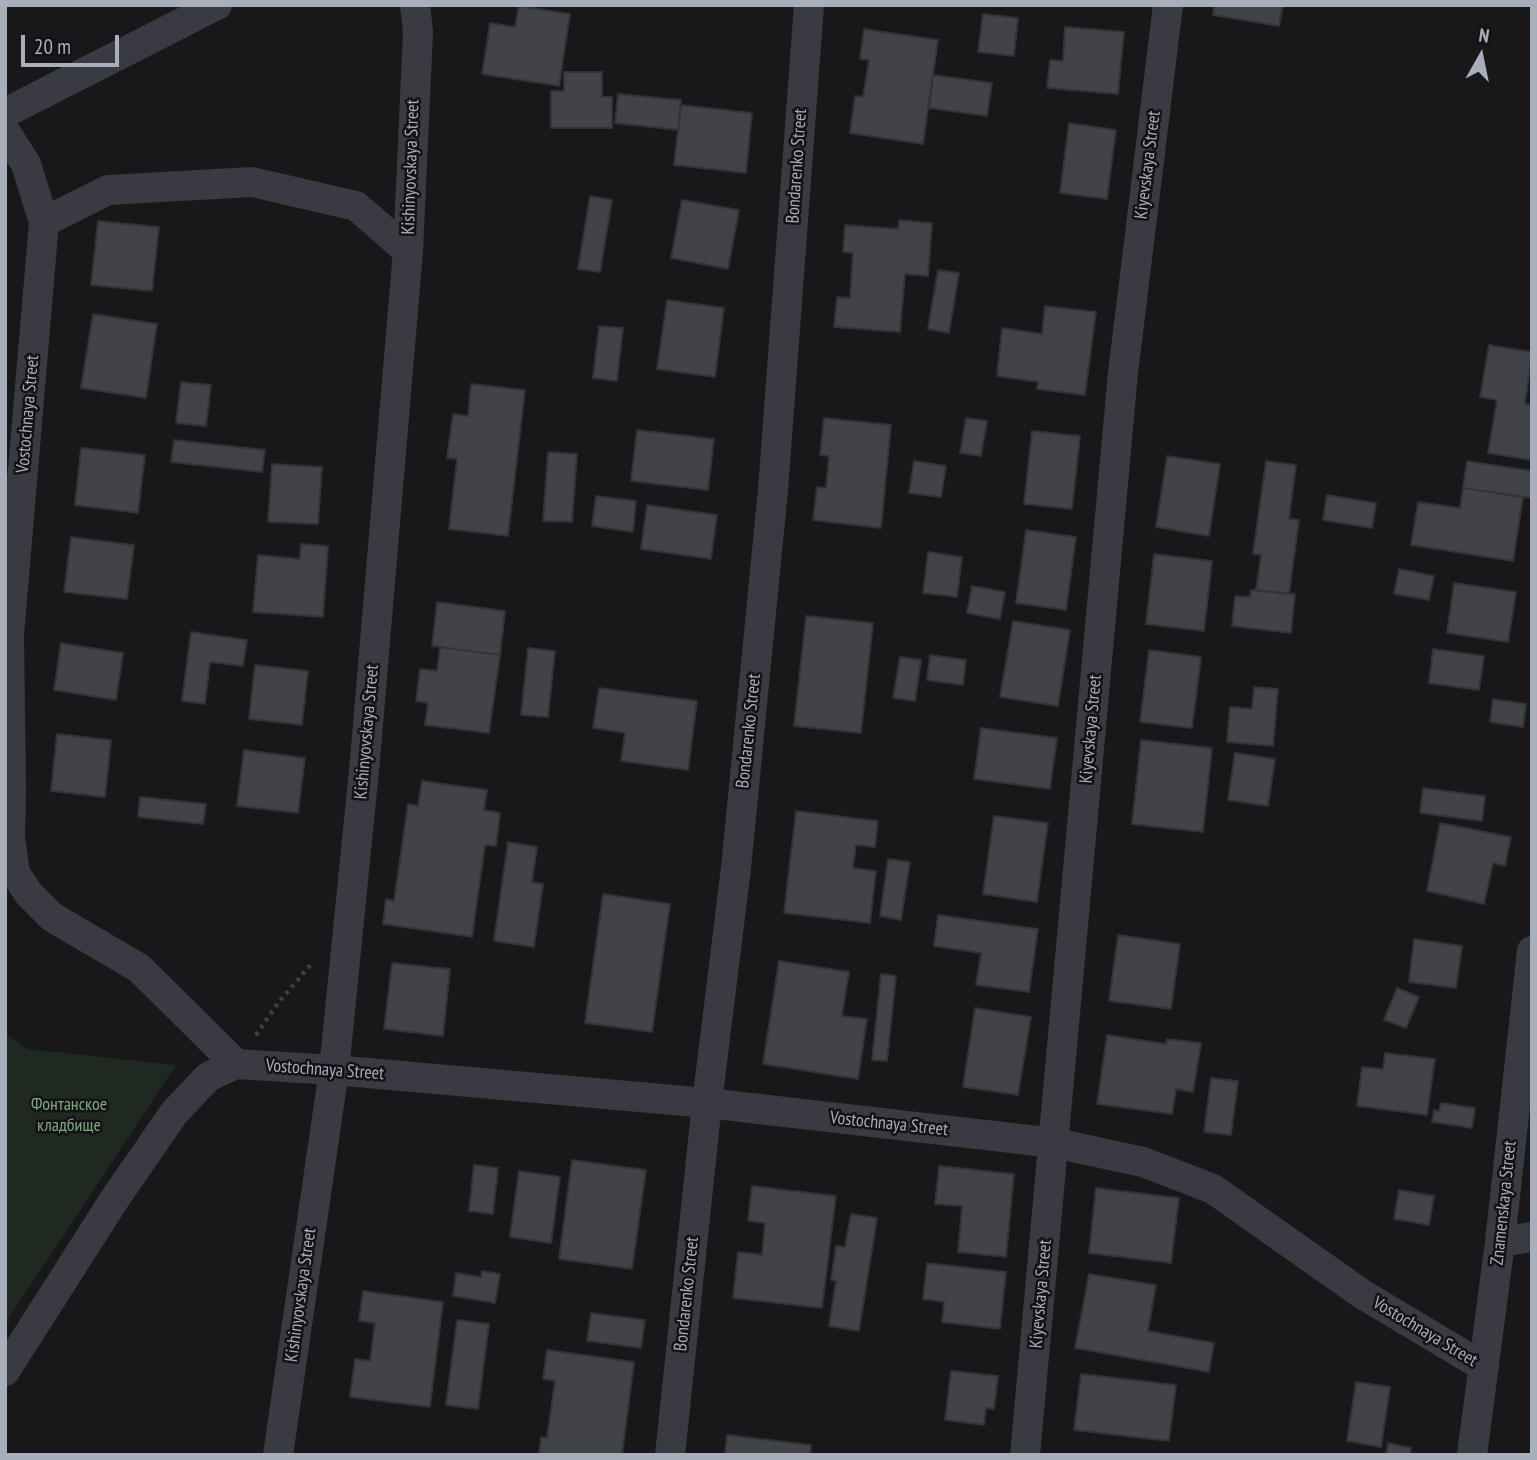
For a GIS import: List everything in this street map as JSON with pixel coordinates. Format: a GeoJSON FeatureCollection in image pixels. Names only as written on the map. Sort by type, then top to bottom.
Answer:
{"type":"FeatureCollection","features":[{"type":"Feature","properties":{"kind":"street"},"geometry":{"type":"LineString","coordinates":[[5,113],[217,5]]}},
{"type":"Feature","properties":{"kind":"street","name":"Kishinyovskaya Street"},"geometry":{"type":"LineString","coordinates":[[278,1455],[334,1070],[365,760],[408,251],[418,32],[415,5]]}},
{"type":"Feature","properties":{"kind":"street","name":"Bondarenko Street"},"geometry":{"type":"LineString","coordinates":[[670,1455],[707,1103],[736,868],[773,490],[808,5]]}},
{"type":"Feature","properties":{"kind":"street","name":"Kiyevskaya Street"},"geometry":{"type":"LineString","coordinates":[[1026,1455],[1123,373],[1168,5]]}},
{"type":"Feature","properties":{"kind":"street","name":"Vostochnaya Street"},"geometry":{"type":"LineString","coordinates":[[5,131],[26,164],[44,222],[7,635],[10,837],[15,873],[29,894],[52,917],[139,968],[236,1064],[334,1070],[707,1103],[1055,1143],[1143,1162],[1213,1189],[1363,1294],[1484,1367]]}},
{"type":"Feature","properties":{"kind":"street"},"geometry":{"type":"LineString","coordinates":[[44,222],[108,190],[252,182],[356,206],[408,251]]}},
{"type":"Feature","properties":{"kind":"street","name":"Znamenskaya Street"},"geometry":{"type":"LineString","coordinates":[[1472,1455],[1500,1242],[1532,951]]}},
{"type":"Feature","properties":{"kind":"street"},"geometry":{"type":"LineString","coordinates":[[5,1371],[114,1200],[174,1113],[208,1077],[236,1064]]}},
{"type":"Feature","properties":{"kind":"street"},"geometry":{"type":"LineString","coordinates":[[1500,1242],[1532,1237]]}},
{"type":"Feature","properties":{"kind":"path"},"geometry":{"type":"LineString","coordinates":[[236,1064],[278,1003],[314,961]]}},
{"type":"Feature","properties":{"kind":"green space","name":"Фонтанское кладбище"},"geometry":{"type":"Polygon","coordinates":[[[5,1033],[27,1049],[176,1065],[5,1324],[5,1033]]]}},
{"type":"Feature","properties":{"kind":"building"},"geometry":{"type":"Polygon","coordinates":[[[1214,5],[1283,5],[1279,26],[1213,15],[1214,5]]]}},
{"type":"Feature","properties":{"kind":"building"},"geometry":{"type":"Polygon","coordinates":[[[519,6],[570,14],[559,86],[482,74],[490,23],[515,27],[519,6]]]}},
{"type":"Feature","properties":{"kind":"building"},"geometry":{"type":"Polygon","coordinates":[[[983,14],[1018,18],[1014,56],[978,52],[983,14]]]}},
{"type":"Feature","properties":{"kind":"building"},"geometry":{"type":"Polygon","coordinates":[[[1065,27],[1124,32],[1118,94],[1047,88],[1050,60],[1063,61],[1065,27]]]}},
{"type":"Feature","properties":{"kind":"building"},"geometry":{"type":"Polygon","coordinates":[[[864,29],[938,40],[923,144],[850,133],[855,96],[863,97],[869,60],[860,59],[864,29]]]}},
{"type":"Feature","properties":{"kind":"building"},"geometry":{"type":"Polygon","coordinates":[[[564,72],[602,72],[602,97],[612,97],[612,128],[551,128],[551,91],[564,91],[564,72]]]}},
{"type":"Feature","properties":{"kind":"building"},"geometry":{"type":"Polygon","coordinates":[[[933,75],[992,83],[987,116],[929,108],[933,75]]]}},
{"type":"Feature","properties":{"kind":"building"},"geometry":{"type":"Polygon","coordinates":[[[618,94],[681,100],[678,130],[615,123],[618,94]]]}},
{"type":"Feature","properties":{"kind":"building"},"geometry":{"type":"Polygon","coordinates":[[[681,105],[752,113],[746,173],[674,165],[681,105]]]}},
{"type":"Feature","properties":{"kind":"building"},"geometry":{"type":"Polygon","coordinates":[[[1069,123],[1116,130],[1107,199],[1060,193],[1069,123]]]}},
{"type":"Feature","properties":{"kind":"building"},"geometry":{"type":"Polygon","coordinates":[[[590,196],[612,200],[600,272],[578,269],[590,196]]]}},
{"type":"Feature","properties":{"kind":"building"},"geometry":{"type":"Polygon","coordinates":[[[682,200],[739,210],[728,269],[671,258],[682,200]]]}},
{"type":"Feature","properties":{"kind":"building"},"geometry":{"type":"Polygon","coordinates":[[[899,220],[932,223],[928,276],[905,274],[900,332],[834,327],[837,297],[850,298],[853,253],[843,252],[845,225],[898,229],[899,220]]]}},
{"type":"Feature","properties":{"kind":"building"},"geometry":{"type":"Polygon","coordinates":[[[98,221],[159,227],[152,291],[91,285],[98,221]]]}},
{"type":"Feature","properties":{"kind":"building"},"geometry":{"type":"Polygon","coordinates":[[[938,270],[959,273],[949,333],[928,329],[938,270]]]}},
{"type":"Feature","properties":{"kind":"building"},"geometry":{"type":"Polygon","coordinates":[[[667,300],[724,308],[715,377],[657,369],[667,300]]]}},
{"type":"Feature","properties":{"kind":"building"},"geometry":{"type":"Polygon","coordinates":[[[1045,306],[1096,312],[1085,395],[1037,389],[1038,382],[997,376],[1002,328],[1042,334],[1045,306]]]}},
{"type":"Feature","properties":{"kind":"building"},"geometry":{"type":"Polygon","coordinates":[[[93,314],[157,324],[146,398],[81,388],[93,314]]]}},
{"type":"Feature","properties":{"kind":"building"},"geometry":{"type":"Polygon","coordinates":[[[599,326],[623,328],[617,381],[593,378],[599,326]]]}},
{"type":"Feature","properties":{"kind":"building"},"geometry":{"type":"Polygon","coordinates":[[[1489,345],[1532,352],[1525,404],[1532,405],[1532,460],[1488,453],[1497,400],[1480,397],[1489,345]]]}},
{"type":"Feature","properties":{"kind":"building"},"geometry":{"type":"Polygon","coordinates":[[[181,382],[211,385],[206,426],[176,423],[181,382]]]}},
{"type":"Feature","properties":{"kind":"building"},"geometry":{"type":"Polygon","coordinates":[[[471,384],[525,390],[508,536],[449,529],[457,459],[447,458],[453,414],[468,416],[471,384]]]}},
{"type":"Feature","properties":{"kind":"building"},"geometry":{"type":"Polygon","coordinates":[[[824,418],[891,425],[881,528],[813,520],[817,487],[826,488],[829,456],[820,455],[824,418]]]}},
{"type":"Feature","properties":{"kind":"building"},"geometry":{"type":"Polygon","coordinates":[[[966,418],[987,421],[981,456],[960,453],[966,418]]]}},
{"type":"Feature","properties":{"kind":"building"},"geometry":{"type":"Polygon","coordinates":[[[637,430],[714,439],[708,490],[631,481],[637,430]]]}},
{"type":"Feature","properties":{"kind":"building"},"geometry":{"type":"Polygon","coordinates":[[[1032,431],[1080,436],[1072,509],[1024,504],[1032,431]]]}},
{"type":"Feature","properties":{"kind":"building"},"geometry":{"type":"Polygon","coordinates":[[[174,440],[265,450],[262,472],[171,462],[174,440]]]}},
{"type":"Feature","properties":{"kind":"building"},"geometry":{"type":"Polygon","coordinates":[[[81,448],[145,455],[138,513],[75,505],[81,448]]]}},
{"type":"Feature","properties":{"kind":"building"},"geometry":{"type":"Polygon","coordinates":[[[548,452],[577,454],[572,522],[543,521],[548,452]]]}},
{"type":"Feature","properties":{"kind":"building"},"geometry":{"type":"Polygon","coordinates":[[[1167,456],[1220,464],[1209,536],[1156,527],[1167,456]]]}},
{"type":"Feature","properties":{"kind":"building"},"geometry":{"type":"Polygon","coordinates":[[[914,461],[946,466],[941,497],[909,493],[914,461]]]}},
{"type":"Feature","properties":{"kind":"building"},"geometry":{"type":"Polygon","coordinates":[[[1266,461],[1296,465],[1289,519],[1299,520],[1289,594],[1256,590],[1261,555],[1253,554],[1266,461]]]}},
{"type":"Feature","properties":{"kind":"building"},"geometry":{"type":"Polygon","coordinates":[[[1467,461],[1532,471],[1532,498],[1463,488],[1467,461]]]}},
{"type":"Feature","properties":{"kind":"building"},"geometry":{"type":"Polygon","coordinates":[[[272,464],[322,467],[318,524],[268,522],[272,464]]]}},
{"type":"Feature","properties":{"kind":"building"},"geometry":{"type":"Polygon","coordinates":[[[1463,488],[1523,497],[1513,561],[1411,545],[1418,502],[1460,508],[1463,488]]]}},
{"type":"Feature","properties":{"kind":"building"},"geometry":{"type":"Polygon","coordinates":[[[1327,495],[1376,503],[1372,528],[1323,520],[1327,495]]]}},
{"type":"Feature","properties":{"kind":"building"},"geometry":{"type":"Polygon","coordinates":[[[596,496],[636,501],[633,532],[592,526],[596,496]]]}},
{"type":"Feature","properties":{"kind":"building"},"geometry":{"type":"Polygon","coordinates":[[[647,505],[717,515],[711,559],[641,549],[647,505]]]}},
{"type":"Feature","properties":{"kind":"building"},"geometry":{"type":"Polygon","coordinates":[[[1026,530],[1076,537],[1066,610],[1016,603],[1026,530]]]}},
{"type":"Feature","properties":{"kind":"building"},"geometry":{"type":"Polygon","coordinates":[[[71,537],[134,545],[127,599],[64,592],[71,537]]]}},
{"type":"Feature","properties":{"kind":"building"},"geometry":{"type":"Polygon","coordinates":[[[301,544],[328,546],[323,617],[253,612],[258,555],[300,559],[301,544]]]}},
{"type":"Feature","properties":{"kind":"building"},"geometry":{"type":"Polygon","coordinates":[[[928,552],[962,557],[957,597],[923,593],[928,552]]]}},
{"type":"Feature","properties":{"kind":"building"},"geometry":{"type":"Polygon","coordinates":[[[1154,554],[1212,561],[1204,631],[1146,624],[1154,554]]]}},
{"type":"Feature","properties":{"kind":"building"},"geometry":{"type":"Polygon","coordinates":[[[1399,569],[1434,576],[1429,600],[1394,594],[1399,569]]]}},
{"type":"Feature","properties":{"kind":"building"},"geometry":{"type":"Polygon","coordinates":[[[1454,583],[1516,592],[1508,642],[1447,633],[1454,583]]]}},
{"type":"Feature","properties":{"kind":"building"},"geometry":{"type":"Polygon","coordinates":[[[972,586],[1005,592],[1000,619],[967,613],[972,586]]]}},
{"type":"Feature","properties":{"kind":"building"},"geometry":{"type":"Polygon","coordinates":[[[1251,590],[1295,594],[1291,633],[1232,626],[1235,596],[1250,597],[1251,590]]]}},
{"type":"Feature","properties":{"kind":"building"},"geometry":{"type":"Polygon","coordinates":[[[437,602],[505,611],[500,655],[432,646],[437,602]]]}},
{"type":"Feature","properties":{"kind":"building"},"geometry":{"type":"Polygon","coordinates":[[[806,616],[873,623],[861,733],[794,726],[806,616]]]}},
{"type":"Feature","properties":{"kind":"building"},"geometry":{"type":"Polygon","coordinates":[[[1013,621],[1070,630],[1058,706],[1000,697],[1013,621]]]}},
{"type":"Feature","properties":{"kind":"building"},"geometry":{"type":"Polygon","coordinates":[[[191,632],[247,640],[243,666],[210,662],[205,704],[182,701],[191,632]]]}},
{"type":"Feature","properties":{"kind":"building"},"geometry":{"type":"Polygon","coordinates":[[[61,643],[123,653],[116,700],[54,690],[61,643]]]}},
{"type":"Feature","properties":{"kind":"building"},"geometry":{"type":"Polygon","coordinates":[[[440,647],[500,655],[489,733],[425,725],[428,703],[416,701],[420,669],[437,671],[440,647]]]}},
{"type":"Feature","properties":{"kind":"building"},"geometry":{"type":"Polygon","coordinates":[[[528,648],[555,651],[548,717],[521,715],[528,648]]]}},
{"type":"Feature","properties":{"kind":"building"},"geometry":{"type":"Polygon","coordinates":[[[1433,649],[1484,656],[1479,690],[1429,683],[1433,649]]]}},
{"type":"Feature","properties":{"kind":"building"},"geometry":{"type":"Polygon","coordinates":[[[1149,650],[1201,657],[1192,728],[1140,722],[1149,650]]]}},
{"type":"Feature","properties":{"kind":"building"},"geometry":{"type":"Polygon","coordinates":[[[930,655],[966,660],[963,685],[927,680],[930,655]]]}},
{"type":"Feature","properties":{"kind":"building"},"geometry":{"type":"Polygon","coordinates":[[[900,657],[921,660],[915,701],[893,698],[900,657]]]}},
{"type":"Feature","properties":{"kind":"building"},"geometry":{"type":"Polygon","coordinates":[[[255,665],[308,671],[302,725],[249,719],[255,665]]]}},
{"type":"Feature","properties":{"kind":"building"},"geometry":{"type":"Polygon","coordinates":[[[1254,687],[1278,689],[1273,746],[1227,742],[1230,707],[1252,709],[1254,687]]]}},
{"type":"Feature","properties":{"kind":"building"},"geometry":{"type":"Polygon","coordinates":[[[599,688],[697,701],[688,770],[621,761],[625,733],[593,728],[599,688]]]}},
{"type":"Feature","properties":{"kind":"building"},"geometry":{"type":"Polygon","coordinates":[[[1493,699],[1526,704],[1523,727],[1490,722],[1493,699]]]}},
{"type":"Feature","properties":{"kind":"building"},"geometry":{"type":"Polygon","coordinates":[[[981,728],[1057,738],[1050,789],[974,779],[981,728]]]}},
{"type":"Feature","properties":{"kind":"building"},"geometry":{"type":"Polygon","coordinates":[[[57,734],[111,740],[105,797],[51,791],[57,734]]]}},
{"type":"Feature","properties":{"kind":"building"},"geometry":{"type":"Polygon","coordinates":[[[1141,740],[1212,748],[1203,832],[1132,824],[1141,740]]]}},
{"type":"Feature","properties":{"kind":"building"},"geometry":{"type":"Polygon","coordinates":[[[244,750],[305,758],[298,813],[237,806],[244,750]]]}},
{"type":"Feature","properties":{"kind":"building"},"geometry":{"type":"Polygon","coordinates":[[[1235,753],[1275,759],[1268,806],[1228,800],[1235,753]]]}},
{"type":"Feature","properties":{"kind":"building"},"geometry":{"type":"Polygon","coordinates":[[[422,781],[487,790],[484,810],[500,813],[496,846],[485,845],[472,937],[383,924],[386,899],[394,901],[408,804],[418,806],[422,781]]]}},
{"type":"Feature","properties":{"kind":"building"},"geometry":{"type":"Polygon","coordinates":[[[1423,788],[1485,796],[1482,821],[1420,813],[1423,788]]]}},
{"type":"Feature","properties":{"kind":"building"},"geometry":{"type":"Polygon","coordinates":[[[140,797],[206,804],[203,824],[138,817],[140,797]]]}},
{"type":"Feature","properties":{"kind":"building"},"geometry":{"type":"Polygon","coordinates":[[[796,811],[878,821],[875,847],[856,845],[853,868],[876,871],[870,923],[784,913],[796,811]]]}},
{"type":"Feature","properties":{"kind":"building"},"geometry":{"type":"Polygon","coordinates":[[[994,816],[1048,823],[1037,902],[983,894],[994,816]]]}},
{"type":"Feature","properties":{"kind":"building"},"geometry":{"type":"Polygon","coordinates":[[[1440,823],[1511,837],[1505,866],[1493,863],[1484,904],[1427,891],[1440,823]]]}},
{"type":"Feature","properties":{"kind":"building"},"geometry":{"type":"Polygon","coordinates":[[[508,842],[537,847],[532,882],[543,884],[534,947],[494,941],[508,842]]]}},
{"type":"Feature","properties":{"kind":"building"},"geometry":{"type":"Polygon","coordinates":[[[888,859],[910,862],[901,920],[880,916],[888,859]]]}},
{"type":"Feature","properties":{"kind":"building"},"geometry":{"type":"Polygon","coordinates":[[[603,894],[670,904],[652,1032],[585,1023],[603,894]]]}},
{"type":"Feature","properties":{"kind":"building"},"geometry":{"type":"Polygon","coordinates":[[[938,915],[1038,929],[1029,992],[976,985],[981,953],[934,946],[938,915]]]}},
{"type":"Feature","properties":{"kind":"building"},"geometry":{"type":"Polygon","coordinates":[[[1118,935],[1180,944],[1171,1009],[1109,1001],[1118,935]]]}},
{"type":"Feature","properties":{"kind":"building"},"geometry":{"type":"Polygon","coordinates":[[[1414,939],[1462,946],[1456,988],[1409,982],[1414,939]]]}},
{"type":"Feature","properties":{"kind":"building"},"geometry":{"type":"Polygon","coordinates":[[[779,961],[849,972],[842,1016],[867,1019],[858,1079],[763,1064],[779,961]]]}},
{"type":"Feature","properties":{"kind":"building"},"geometry":{"type":"Polygon","coordinates":[[[392,963],[450,969],[443,1036],[384,1029],[392,963]]]}},
{"type":"Feature","properties":{"kind":"building"},"geometry":{"type":"Polygon","coordinates":[[[881,974],[896,976],[887,1061],[872,1060],[881,974]]]}},
{"type":"Feature","properties":{"kind":"building"},"geometry":{"type":"Polygon","coordinates":[[[1397,988],[1419,997],[1406,1028],[1384,1020],[1397,988]]]}},
{"type":"Feature","properties":{"kind":"building"},"geometry":{"type":"Polygon","coordinates":[[[975,1008],[1031,1017],[1018,1095],[963,1087],[975,1008]]]}},
{"type":"Feature","properties":{"kind":"building"},"geometry":{"type":"Polygon","coordinates":[[[1107,1035],[1166,1044],[1167,1039],[1201,1043],[1193,1092],[1176,1089],[1172,1114],[1097,1104],[1107,1035]]]}},
{"type":"Feature","properties":{"kind":"building"},"geometry":{"type":"Polygon","coordinates":[[[1385,1053],[1435,1059],[1427,1115],[1357,1106],[1362,1067],[1383,1069],[1385,1053]]]}},
{"type":"Feature","properties":{"kind":"building"},"geometry":{"type":"Polygon","coordinates":[[[1211,1078],[1238,1081],[1231,1135],[1204,1132],[1211,1078]]]}},
{"type":"Feature","properties":{"kind":"building"},"geometry":{"type":"Polygon","coordinates":[[[1441,1103],[1475,1108],[1472,1128],[1432,1122],[1434,1110],[1439,1111],[1441,1103]]]}},
{"type":"Feature","properties":{"kind":"building"},"geometry":{"type":"Polygon","coordinates":[[[572,1160],[646,1170],[632,1269],[559,1259],[572,1160]]]}},
{"type":"Feature","properties":{"kind":"building"},"geometry":{"type":"Polygon","coordinates":[[[474,1165],[498,1168],[493,1214],[469,1211],[474,1165]]]}},
{"type":"Feature","properties":{"kind":"building"},"geometry":{"type":"Polygon","coordinates":[[[939,1166],[1014,1174],[1006,1257],[958,1252],[962,1206],[935,1204],[939,1166]]]}},
{"type":"Feature","properties":{"kind":"building"},"geometry":{"type":"Polygon","coordinates":[[[519,1171],[560,1177],[551,1243],[510,1237],[519,1171]]]}},
{"type":"Feature","properties":{"kind":"building"},"geometry":{"type":"Polygon","coordinates":[[[752,1186],[836,1196],[822,1308],[733,1298],[738,1252],[762,1255],[765,1223],[748,1221],[752,1186]]]}},
{"type":"Feature","properties":{"kind":"building"},"geometry":{"type":"Polygon","coordinates":[[[1096,1188],[1179,1198],[1171,1263],[1089,1253],[1096,1188]]]}},
{"type":"Feature","properties":{"kind":"building"},"geometry":{"type":"Polygon","coordinates":[[[1399,1190],[1434,1196],[1429,1225],[1394,1219],[1399,1190]]]}},
{"type":"Feature","properties":{"kind":"building"},"geometry":{"type":"Polygon","coordinates":[[[851,1214],[877,1218],[859,1331],[829,1326],[836,1281],[831,1280],[836,1246],[845,1247],[851,1214]]]}},
{"type":"Feature","properties":{"kind":"building"},"geometry":{"type":"Polygon","coordinates":[[[927,1263],[1006,1272],[1000,1329],[942,1322],[944,1302],[923,1299],[927,1263]]]}},
{"type":"Feature","properties":{"kind":"building"},"geometry":{"type":"Polygon","coordinates":[[[482,1271],[500,1274],[495,1303],[453,1296],[456,1273],[481,1277],[482,1271]]]}},
{"type":"Feature","properties":{"kind":"building"},"geometry":{"type":"Polygon","coordinates":[[[1089,1274],[1156,1285],[1148,1331],[1214,1343],[1209,1372],[1075,1348],[1089,1274]]]}},
{"type":"Feature","properties":{"kind":"building"},"geometry":{"type":"Polygon","coordinates":[[[363,1291],[443,1302],[430,1407],[350,1397],[355,1359],[370,1361],[375,1323],[359,1321],[363,1291]]]}},
{"type":"Feature","properties":{"kind":"building"},"geometry":{"type":"Polygon","coordinates":[[[591,1313],[645,1320],[641,1348],[587,1341],[591,1313]]]}},
{"type":"Feature","properties":{"kind":"building"},"geometry":{"type":"Polygon","coordinates":[[[457,1320],[489,1324],[478,1409],[446,1405],[457,1320]]]}},
{"type":"Feature","properties":{"kind":"building"},"geometry":{"type":"Polygon","coordinates":[[[547,1350],[634,1362],[622,1455],[539,1454],[541,1437],[547,1438],[555,1381],[543,1379],[547,1350]]]}},
{"type":"Feature","properties":{"kind":"building"},"geometry":{"type":"Polygon","coordinates":[[[951,1371],[998,1376],[994,1409],[986,1408],[984,1425],[945,1420],[951,1371]]]}},
{"type":"Feature","properties":{"kind":"building"},"geometry":{"type":"Polygon","coordinates":[[[1081,1374],[1176,1385],[1169,1441],[1074,1430],[1081,1374]]]}},
{"type":"Feature","properties":{"kind":"building"},"geometry":{"type":"Polygon","coordinates":[[[1356,1382],[1390,1387],[1381,1447],[1347,1441],[1356,1382]]]}},
{"type":"Feature","properties":{"kind":"building"},"geometry":{"type":"Polygon","coordinates":[[[727,1435],[811,1445],[810,1455],[725,1455],[727,1435]]]}},
{"type":"Feature","properties":{"kind":"building"},"geometry":{"type":"Polygon","coordinates":[[[1388,1443],[1411,1448],[1410,1455],[1386,1455],[1388,1443]]]}}]}
